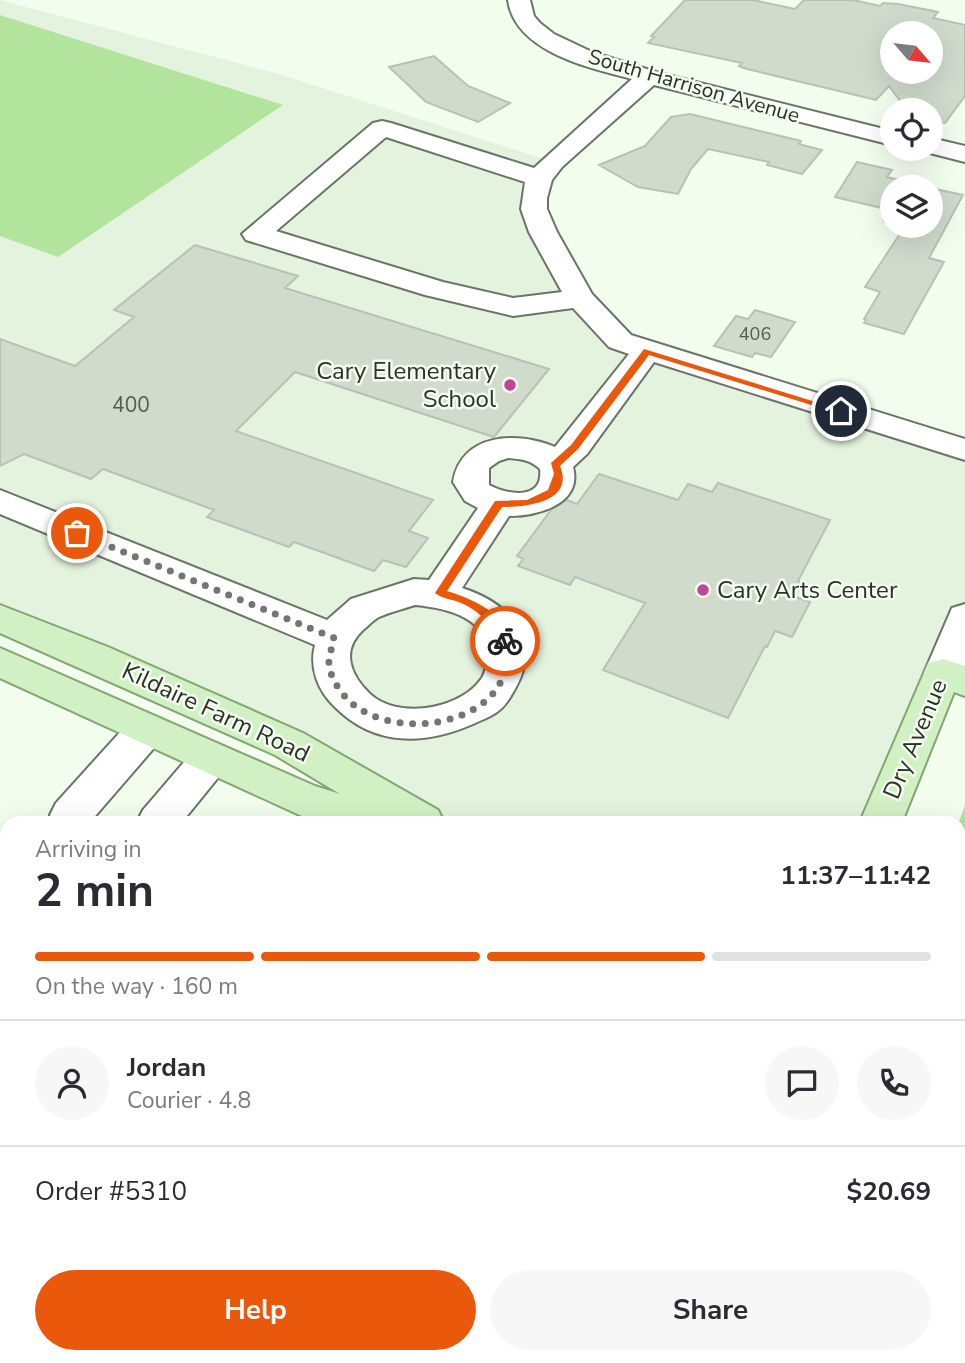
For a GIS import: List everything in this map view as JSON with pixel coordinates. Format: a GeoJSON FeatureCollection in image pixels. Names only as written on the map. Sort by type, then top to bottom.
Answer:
{"type":"FeatureCollection","features":[{"type":"Feature","properties":{"kind":"main road","name":"Kildaire Farm Road"},"geometry":{"type":"LineString","coordinates":[[0,618],[95,657],[289,744],[413,816]]}},
{"type":"Feature","properties":{"kind":"main road","name":"Kildaire Farm Road"},"geometry":{"type":"LineString","coordinates":[[0,662],[146,730],[324,807],[379,816]]}},
{"type":"Feature","properties":{"kind":"main road","name":"Dry Avenue"},"geometry":{"type":"LineString","coordinates":[[884,816],[954,677]]}},
{"type":"Feature","properties":{"kind":"street","name":"South Harrison Avenue"},"geometry":{"type":"LineString","coordinates":[[519,0],[527,23],[543,37],[596,60],[649,77],[880,135]]}},
{"type":"Feature","properties":{"kind":"street"},"geometry":{"type":"LineString","coordinates":[[649,77],[553,162],[539,178],[534,209],[543,232],[580,298],[620,341],[965,450]]}},
{"type":"Feature","properties":{"kind":"street"},"geometry":{"type":"LineString","coordinates":[[539,178],[382,128],[256,234],[435,289],[513,307],[580,298]]}},
{"type":"Feature","properties":{"kind":"street"},"geometry":{"type":"LineString","coordinates":[[943,149],[965,154]]}},
{"type":"Feature","properties":{"kind":"street"},"geometry":{"type":"LineString","coordinates":[[555,465],[575,447],[647,351]]}},
{"type":"Feature","properties":{"kind":"street"},"geometry":{"type":"LineString","coordinates":[[522,448],[536,451],[555,465],[559,474],[557,484],[541,500],[514,505],[499,504],[476,491],[470,482],[470,472],[482,455],[494,450],[522,448]]}},
{"type":"Feature","properties":{"kind":"street"},"geometry":{"type":"LineString","coordinates":[[0,501],[334,638]]}},
{"type":"Feature","properties":{"kind":"street"},"geometry":{"type":"LineString","coordinates":[[440,593],[499,504]]}},
{"type":"Feature","properties":{"kind":"street"},"geometry":{"type":"LineString","coordinates":[[414,592],[440,593],[467,601],[489,615],[503,634],[508,656],[503,678],[488,699],[464,714],[435,723],[403,724],[365,712],[349,702],[334,683],[329,661],[334,638],[347,620],[366,606],[389,596],[414,592]]}},
{"type":"Feature","properties":{"kind":"street","name":"Dry Avenue"},"geometry":{"type":"LineString","coordinates":[[954,677],[965,617]]}},
{"type":"Feature","properties":{"kind":"street"},"geometry":{"type":"LineString","coordinates":[[71,814],[146,730]]}},
{"type":"Feature","properties":{"kind":"street"},"geometry":{"type":"LineString","coordinates":[[163,816],[211,758]]}},
{"type":"Feature","properties":{"kind":"shaded area"},"geometry":{"type":"Polygon","coordinates":[[[0,0],[279,74],[553,162],[534,198],[611,334],[965,450],[965,617],[883,816],[409,816],[0,631],[0,0]]]}},
{"type":"Feature","properties":{"kind":"green space"},"geometry":{"type":"Polygon","coordinates":[[[0,15],[283,105],[58,257],[0,236],[0,15]]]}},
{"type":"Feature","properties":{"kind":"building"},"geometry":{"type":"Polygon","coordinates":[[[685,0],[753,0],[795,9],[804,0],[853,0],[880,6],[883,3],[898,4],[938,12],[933,18],[965,25],[965,96],[945,123],[943,98],[898,98],[889,86],[876,100],[747,69],[739,66],[742,63],[648,43],[654,37],[651,36],[685,0]]]}},
{"type":"Feature","properties":{"kind":"building"},"geometry":{"type":"Polygon","coordinates":[[[434,56],[468,86],[510,103],[478,122],[426,102],[389,67],[434,56]]]}},
{"type":"Feature","properties":{"kind":"building"},"geometry":{"type":"Polygon","coordinates":[[[690,114],[801,141],[799,144],[822,150],[802,174],[767,165],[769,162],[708,149],[691,169],[678,194],[638,187],[599,165],[645,146],[671,117],[690,114]]]}},
{"type":"Feature","properties":{"kind":"building"},"geometry":{"type":"Polygon","coordinates":[[[857,162],[892,170],[888,175],[880,175],[880,208],[835,197],[857,162]]]}},
{"type":"Feature","properties":{"kind":"building"},"geometry":{"type":"Polygon","coordinates":[[[943,191],[963,195],[943,232],[943,191]]]}},
{"type":"Feature","properties":{"kind":"building"},"geometry":{"type":"Polygon","coordinates":[[[897,238],[940,238],[929,258],[944,262],[904,334],[864,323],[880,292],[865,287],[897,238]]]}},
{"type":"Feature","properties":{"kind":"building","name":"Cary Elementary School"},"geometry":{"type":"Polygon","coordinates":[[[195,245],[298,276],[285,288],[549,369],[494,437],[295,372],[236,431],[433,500],[409,531],[428,538],[406,567],[383,560],[374,571],[294,542],[289,547],[207,517],[214,510],[103,469],[91,479],[24,454],[0,466],[0,339],[75,366],[134,317],[114,310],[195,245]]]}},
{"type":"Feature","properties":{"kind":"building"},"geometry":{"type":"Polygon","coordinates":[[[755,310],[795,322],[771,357],[755,353],[752,357],[714,346],[736,316],[748,319],[755,310]]]}},
{"type":"Feature","properties":{"kind":"building","name":"Cary Arts Center"},"geometry":{"type":"Polygon","coordinates":[[[599,474],[678,500],[688,484],[712,492],[718,483],[830,520],[793,596],[810,602],[792,637],[775,631],[728,718],[603,670],[645,603],[575,577],[570,585],[518,566],[523,559],[517,556],[551,510],[567,500],[577,504],[599,474]]]}},
{"type":"Feature","properties":{"kind":"way so far"},"geometry":{"type":"LineString","coordinates":[[77,533],[334,638],[329,661],[334,683],[349,702],[374,717],[403,724],[435,723],[464,714],[488,699],[503,678],[508,656],[505,641]]}},
{"type":"Feature","properties":{"kind":"place","name":"Cary Elementary School"},"geometry":{"type":"Point","coordinates":[510,385]}},
{"type":"Feature","properties":{"kind":"place","name":"Cary Arts Center"},"geometry":{"type":"Point","coordinates":[703,590]}},
{"type":"Feature","properties":{"kind":"route"},"geometry":{"type":"LineString","coordinates":[[505,641],[489,615],[467,601],[440,593],[499,504],[528,504],[541,500],[551,492],[557,484],[559,474],[555,465],[575,447],[647,351],[841,411]]}}]}
